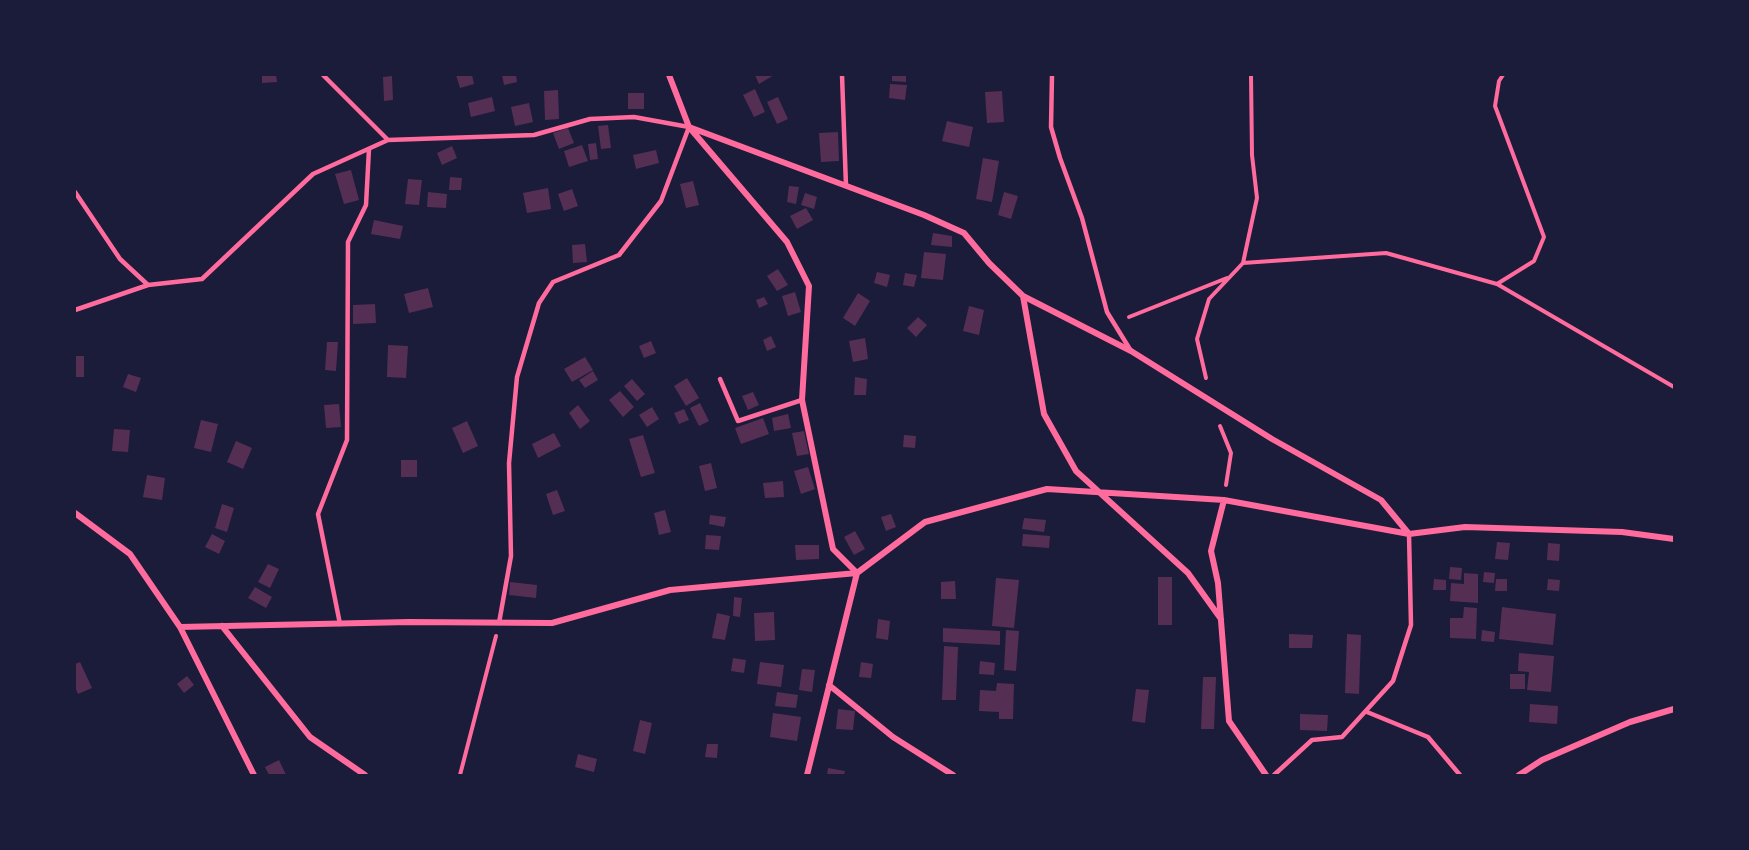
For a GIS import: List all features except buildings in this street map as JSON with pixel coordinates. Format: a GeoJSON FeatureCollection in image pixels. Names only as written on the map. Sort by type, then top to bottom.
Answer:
{"type":"FeatureCollection","features":[{"type":"Feature","properties":{"kind":"street"},"geometry":{"type":"LineString","coordinates":[[669,75],[689,127],[787,242],[809,286],[802,400],[833,549],[857,573]]}},
{"type":"Feature","properties":{"kind":"street"},"geometry":{"type":"LineString","coordinates":[[689,127],[964,233],[989,263],[1023,296],[1131,351],[1381,500],[1409,534]]}},
{"type":"Feature","properties":{"kind":"street"},"geometry":{"type":"LineString","coordinates":[[1023,296],[1044,414],[1076,471],[1097,492],[1134,521],[1188,573],[1221,619]]}},
{"type":"Feature","properties":{"kind":"street"},"geometry":{"type":"LineString","coordinates":[[180,627],[552,623],[670,590],[857,573],[925,522],[1047,489],[1224,500],[1409,534],[1464,527],[1622,532],[1674,539]]}},
{"type":"Feature","properties":{"kind":"street"},"geometry":{"type":"LineString","coordinates":[[1224,500],[1211,551],[1218,583],[1229,721],[1266,775]]}},
{"type":"Feature","properties":{"kind":"street"},"geometry":{"type":"LineString","coordinates":[[75,513],[130,554],[180,627],[254,775]]}},
{"type":"Feature","properties":{"kind":"street"},"geometry":{"type":"LineString","coordinates":[[807,775],[857,573]]}},
{"type":"Feature","properties":{"kind":"street"},"geometry":{"type":"LineString","coordinates":[[222,626],[310,737],[365,775]]}},
{"type":"Feature","properties":{"kind":"street"},"geometry":{"type":"LineString","coordinates":[[829,685],[893,737],[953,775]]}},
{"type":"Feature","properties":{"kind":"street"},"geometry":{"type":"LineString","coordinates":[[1519,775],[1542,760],[1630,722],[1674,709]]}},
{"type":"Feature","properties":{"kind":"lane"},"geometry":{"type":"LineString","coordinates":[[323,75],[388,140]]}},
{"type":"Feature","properties":{"kind":"lane"},"geometry":{"type":"LineString","coordinates":[[842,75],[846,186]]}},
{"type":"Feature","properties":{"kind":"lane"},"geometry":{"type":"LineString","coordinates":[[1052,75],[1052,127],[1060,158],[1082,219],[1107,312],[1131,351]]}},
{"type":"Feature","properties":{"kind":"lane"},"geometry":{"type":"LineString","coordinates":[[75,310],[148,285],[202,279],[313,174],[388,140],[534,135],[590,119],[634,117],[689,127],[661,201],[619,255],[553,282],[539,303],[517,377],[509,463],[511,556],[499,623]]}},
{"type":"Feature","properties":{"kind":"lane"},"geometry":{"type":"LineString","coordinates":[[340,624],[318,514],[347,440],[348,242],[366,205],[369,149]]}},
{"type":"Feature","properties":{"kind":"lane"},"geometry":{"type":"LineString","coordinates":[[75,192],[120,259],[148,285]]}},
{"type":"Feature","properties":{"kind":"lane"},"geometry":{"type":"LineString","coordinates":[[720,379],[738,421],[802,400]]}},
{"type":"Feature","properties":{"kind":"lane"},"geometry":{"type":"LineString","coordinates":[[1274,775],[1312,740],[1342,737],[1393,681],[1411,626],[1409,534]]}},
{"type":"Feature","properties":{"kind":"lane"},"geometry":{"type":"LineString","coordinates":[[1367,712],[1428,736],[1460,775]]}},
{"type":"Feature","properties":{"kind":"path"},"geometry":{"type":"LineString","coordinates":[[1224,500],[1231,453],[1210,400],[1197,339],[1209,299],[1243,263],[1257,198],[1252,155],[1251,75]]}},
{"type":"Feature","properties":{"kind":"path"},"geometry":{"type":"LineString","coordinates":[[1497,285],[1534,261],[1544,237],[1495,106],[1499,81],[1503,75]]}},
{"type":"Feature","properties":{"kind":"path"},"geometry":{"type":"LineString","coordinates":[[1243,263],[1386,254],[1497,285],[1674,387]]}},
{"type":"Feature","properties":{"kind":"path"},"geometry":{"type":"LineString","coordinates":[[1114,323],[1231,276]]}},
{"type":"Feature","properties":{"kind":"path"},"geometry":{"type":"LineString","coordinates":[[460,775],[499,623]]}}]}
